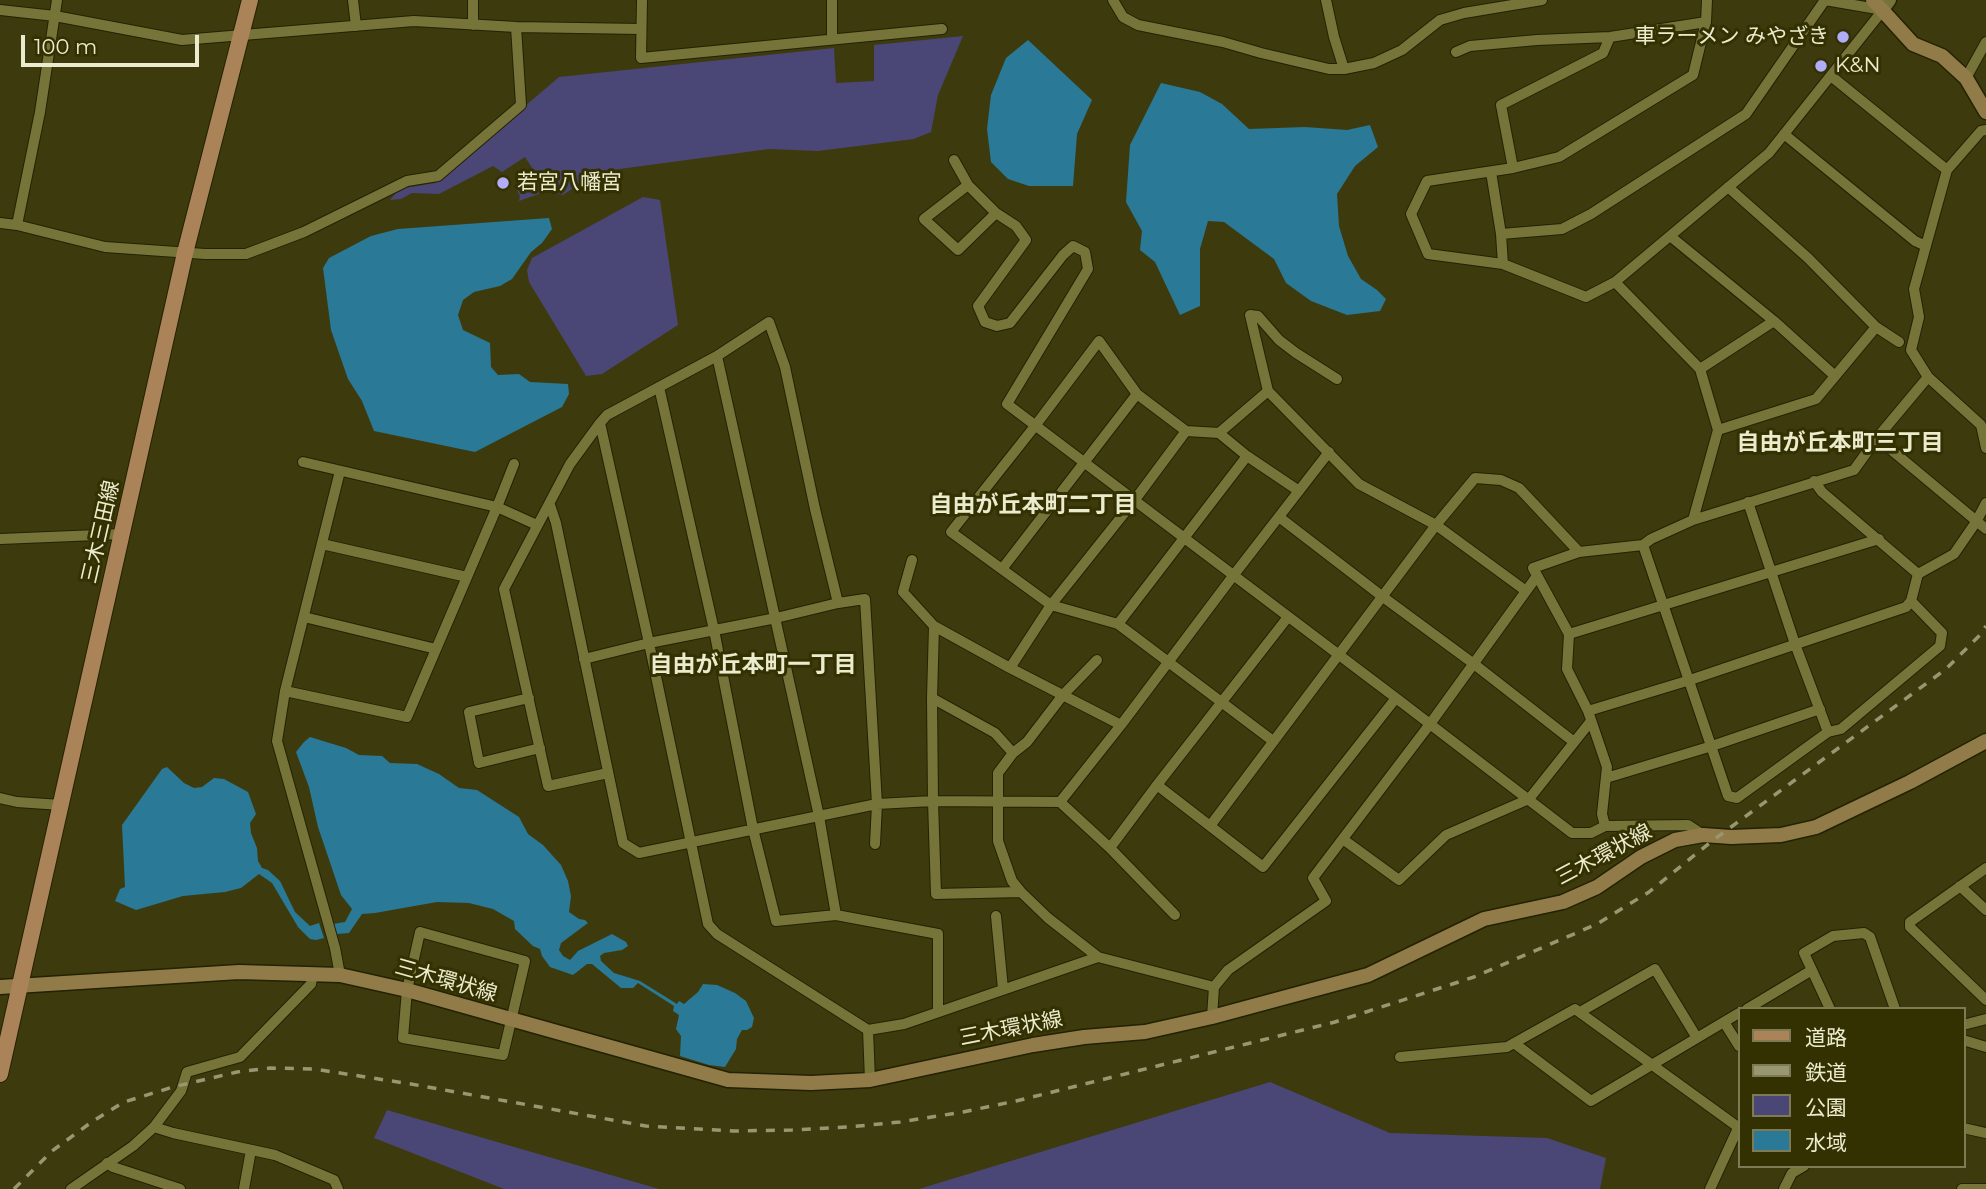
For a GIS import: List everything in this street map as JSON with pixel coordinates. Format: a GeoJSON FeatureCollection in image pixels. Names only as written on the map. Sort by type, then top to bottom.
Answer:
{"type":"FeatureCollection","features":[{"type":"Feature","properties":{"kind":"main road","name":"三木三田線"},"geometry":{"type":"LineString","coordinates":[[0,1074],[185,253],[250,0]]}},
{"type":"Feature","properties":{"kind":"main road"},"geometry":{"type":"LineString","coordinates":[[1882,3],[1913,44],[1942,56],[1966,78],[1986,112]]}},
{"type":"Feature","properties":{"kind":"main road","name":"三木環状線"},"geometry":{"type":"LineString","coordinates":[[0,987],[239,972],[340,975],[407,990],[727,1080],[811,1083],[870,1080],[1033,1045],[1145,1031],[1212,1017],[1368,975],[1484,919],[1563,902],[1597,887],[1641,857],[1675,840],[1703,835],[1781,835],[1816,827],[1910,782],[1986,741]]}},
{"type":"Feature","properties":{"kind":"street"},"geometry":{"type":"LineString","coordinates":[[17,225],[40,112],[57,0]]}},
{"type":"Feature","properties":{"kind":"street"},"geometry":{"type":"LineString","coordinates":[[354,0],[356,26]]}},
{"type":"Feature","properties":{"kind":"street"},"geometry":{"type":"LineString","coordinates":[[473,0],[473,24]]}},
{"type":"Feature","properties":{"kind":"street"},"geometry":{"type":"LineString","coordinates":[[642,0],[641,58],[942,29]]}},
{"type":"Feature","properties":{"kind":"street"},"geometry":{"type":"LineString","coordinates":[[832,0],[832,38]]}},
{"type":"Feature","properties":{"kind":"street"},"geometry":{"type":"LineString","coordinates":[[1113,0],[1123,17],[1138,25],[1223,42],[1329,69],[1374,63],[1402,50],[1440,20],[1464,13],[1542,0]]}},
{"type":"Feature","properties":{"kind":"street"},"geometry":{"type":"LineString","coordinates":[[1326,0],[1344,69]]}},
{"type":"Feature","properties":{"kind":"street"},"geometry":{"type":"LineString","coordinates":[[1707,0],[1706,22],[1693,75],[1559,157],[1492,172],[1427,181],[1411,214],[1429,254],[1503,264],[1586,297],[1615,282],[1769,153],[1830,76],[1882,3]]}},
{"type":"Feature","properties":{"kind":"street"},"geometry":{"type":"LineString","coordinates":[[1501,234],[1562,229],[1591,214],[1746,114],[1825,0],[1882,3]]}},
{"type":"Feature","properties":{"kind":"street"},"geometry":{"type":"LineString","coordinates":[[0,10],[55,16],[182,40],[414,21],[516,27],[641,29]]}},
{"type":"Feature","properties":{"kind":"street"},"geometry":{"type":"LineString","coordinates":[[1456,52],[1470,46],[1610,37],[1706,22]]}},
{"type":"Feature","properties":{"kind":"street"},"geometry":{"type":"LineString","coordinates":[[0,223],[105,247],[185,253],[246,254],[304,232],[407,181],[438,176],[521,105],[516,27]]}},
{"type":"Feature","properties":{"kind":"street"},"geometry":{"type":"LineString","coordinates":[[1513,168],[1501,105],[1603,53],[1610,37]]}},
{"type":"Feature","properties":{"kind":"street"},"geometry":{"type":"LineString","coordinates":[[1966,78],[1986,43]]}},
{"type":"Feature","properties":{"kind":"street"},"geometry":{"type":"LineString","coordinates":[[1830,76],[1947,170]]}},
{"type":"Feature","properties":{"kind":"street"},"geometry":{"type":"LineString","coordinates":[[1986,130],[1981,131],[1947,170],[1914,289],[1919,317],[1911,350],[1928,377],[1982,425],[1986,448]]}},
{"type":"Feature","properties":{"kind":"street"},"geometry":{"type":"LineString","coordinates":[[1784,134],[1914,241],[1926,246]]}},
{"type":"Feature","properties":{"kind":"street"},"geometry":{"type":"LineString","coordinates":[[954,160],[968,185],[996,213],[1016,226],[1026,240],[978,306],[985,322],[998,326],[1010,323],[1063,255],[1073,246],[1085,252],[1088,269],[1007,404],[1572,834],[1591,833],[1605,826],[1688,825],[1703,835]]}},
{"type":"Feature","properties":{"kind":"street"},"geometry":{"type":"LineString","coordinates":[[1492,172],[1503,264]]}},
{"type":"Feature","properties":{"kind":"street"},"geometry":{"type":"LineString","coordinates":[[968,185],[924,219],[958,250],[996,213]]}},
{"type":"Feature","properties":{"kind":"street"},"geometry":{"type":"LineString","coordinates":[[1728,187],[1808,258],[1876,327],[1899,342]]}},
{"type":"Feature","properties":{"kind":"street"},"geometry":{"type":"LineString","coordinates":[[1670,236],[1774,321],[1835,376]]}},
{"type":"Feature","properties":{"kind":"street"},"geometry":{"type":"LineString","coordinates":[[1615,282],[1700,369],[1718,430],[1693,520]]}},
{"type":"Feature","properties":{"kind":"street"},"geometry":{"type":"LineString","coordinates":[[1337,379],[1279,340],[1258,316],[1250,315],[1268,391],[1359,484],[1436,525],[1526,592]]}},
{"type":"Feature","properties":{"kind":"street"},"geometry":{"type":"LineString","coordinates":[[1700,369],[1774,321]]}},
{"type":"Feature","properties":{"kind":"street"},"geometry":{"type":"LineString","coordinates":[[608,773],[548,786],[505,589],[570,464],[607,415],[718,356],[769,322],[785,367],[838,603]]}},
{"type":"Feature","properties":{"kind":"street"},"geometry":{"type":"LineString","coordinates":[[1718,430],[1816,399],[1876,327]]}},
{"type":"Feature","properties":{"kind":"street"},"geometry":{"type":"LineString","coordinates":[[1273,741],[1118,624],[1051,605],[951,532],[1099,341],[1137,394],[1186,431],[1219,433],[1247,456],[1299,491]]}},
{"type":"Feature","properties":{"kind":"street"},"geometry":{"type":"LineString","coordinates":[[718,356],[819,816],[836,915]]}},
{"type":"Feature","properties":{"kind":"street"},"geometry":{"type":"LineString","coordinates":[[1605,826],[1602,814],[1607,767],[1589,716],[1567,669],[1569,634],[1533,568],[1578,552],[1643,545],[1693,520],[1854,470],[1928,377]]}},
{"type":"Feature","properties":{"kind":"street"},"geometry":{"type":"LineString","coordinates":[[659,387],[714,630],[753,829],[776,921],[836,915],[938,934],[938,1012]]}},
{"type":"Feature","properties":{"kind":"street"},"geometry":{"type":"LineString","coordinates":[[1219,433],[1268,391]]}},
{"type":"Feature","properties":{"kind":"street"},"geometry":{"type":"LineString","coordinates":[[1002,569],[1137,394]]}},
{"type":"Feature","properties":{"kind":"street"},"geometry":{"type":"LineString","coordinates":[[600,423],[708,924],[717,934],[868,1030],[904,1024],[1098,957]]}},
{"type":"Feature","properties":{"kind":"street"},"geometry":{"type":"LineString","coordinates":[[1010,668],[1051,605],[1186,431]]}},
{"type":"Feature","properties":{"kind":"street"},"geometry":{"type":"LineString","coordinates":[[1877,438],[1986,529]]}},
{"type":"Feature","properties":{"kind":"street"},"geometry":{"type":"LineString","coordinates":[[1060,802],[1329,452]]}},
{"type":"Feature","properties":{"kind":"street"},"geometry":{"type":"LineString","coordinates":[[1118,624],[1247,456]]}},
{"type":"Feature","properties":{"kind":"street"},"geometry":{"type":"LineString","coordinates":[[303,462],[497,507],[537,525]]}},
{"type":"Feature","properties":{"kind":"street"},"geometry":{"type":"LineString","coordinates":[[285,691],[407,717],[514,464]]}},
{"type":"Feature","properties":{"kind":"street"},"geometry":{"type":"LineString","coordinates":[[340,471],[285,691],[277,741],[340,975]]}},
{"type":"Feature","properties":{"kind":"street"},"geometry":{"type":"LineString","coordinates":[[1210,826],[1436,525],[1475,478],[1501,480],[1519,488],[1578,552]]}},
{"type":"Feature","properties":{"kind":"street"},"geometry":{"type":"LineString","coordinates":[[1814,481],[1822,492],[1918,574]]}},
{"type":"Feature","properties":{"kind":"street"},"geometry":{"type":"LineString","coordinates":[[1748,502],[1795,644],[1828,732]]}},
{"type":"Feature","properties":{"kind":"street"},"geometry":{"type":"LineString","coordinates":[[1344,840],[1399,880],[1446,835],[1529,799],[1574,742],[1589,716],[1906,607],[1918,574],[1954,554],[1986,503]]}},
{"type":"Feature","properties":{"kind":"street"},"geometry":{"type":"LineString","coordinates":[[550,505],[623,843],[639,853],[877,804],[933,801],[1060,802],[1111,848],[1175,915]]}},
{"type":"Feature","properties":{"kind":"street"},"geometry":{"type":"LineString","coordinates":[[1279,517],[1574,742]]}},
{"type":"Feature","properties":{"kind":"street"},"geometry":{"type":"LineString","coordinates":[[0,539],[122,534]]}},
{"type":"Feature","properties":{"kind":"street"},"geometry":{"type":"LineString","coordinates":[[1569,634],[1879,539]]}},
{"type":"Feature","properties":{"kind":"street"},"geometry":{"type":"LineString","coordinates":[[322,544],[467,577]]}},
{"type":"Feature","properties":{"kind":"street"},"geometry":{"type":"LineString","coordinates":[[1643,545],[1728,796],[1737,798],[1828,732],[1841,729],[1940,646],[1942,632],[1910,601]]}},
{"type":"Feature","properties":{"kind":"street"},"geometry":{"type":"LineString","coordinates":[[912,560],[903,592],[934,626],[1121,725]]}},
{"type":"Feature","properties":{"kind":"street"},"geometry":{"type":"LineString","coordinates":[[1212,1017],[1213,987],[1228,970],[1326,901],[1313,878],[1344,840],[1538,576]]}},
{"type":"Feature","properties":{"kind":"street"},"geometry":{"type":"LineString","coordinates":[[584,659],[865,599],[877,804],[875,845]]}},
{"type":"Feature","properties":{"kind":"street"},"geometry":{"type":"LineString","coordinates":[[304,617],[436,649]]}},
{"type":"Feature","properties":{"kind":"street"},"geometry":{"type":"LineString","coordinates":[[1111,848],[1288,617]]}},
{"type":"Feature","properties":{"kind":"street"},"geometry":{"type":"LineString","coordinates":[[934,626],[932,698],[936,894],[1021,892]]}},
{"type":"Feature","properties":{"kind":"street"},"geometry":{"type":"LineString","coordinates":[[1097,660],[1063,695],[999,773],[998,841],[1012,881],[1048,918],[1098,957],[1213,987]]}},
{"type":"Feature","properties":{"kind":"street"},"geometry":{"type":"LineString","coordinates":[[529,698],[468,712],[479,763],[540,748]]}},
{"type":"Feature","properties":{"kind":"street"},"geometry":{"type":"LineString","coordinates":[[932,698],[995,733],[1013,753]]}},
{"type":"Feature","properties":{"kind":"street"},"geometry":{"type":"LineString","coordinates":[[1157,785],[1263,867],[1396,698]]}},
{"type":"Feature","properties":{"kind":"street"},"geometry":{"type":"LineString","coordinates":[[1606,778],[1820,709]]}},
{"type":"Feature","properties":{"kind":"street"},"geometry":{"type":"LineString","coordinates":[[0,798],[17,802],[61,804]]}},
{"type":"Feature","properties":{"kind":"street"},"geometry":{"type":"LineString","coordinates":[[1986,868],[1910,922],[1910,927],[1986,1000]]}},
{"type":"Feature","properties":{"kind":"street"},"geometry":{"type":"LineString","coordinates":[[1960,887],[1986,910]]}},
{"type":"Feature","properties":{"kind":"street"},"geometry":{"type":"LineString","coordinates":[[996,916],[1003,989]]}},
{"type":"Feature","properties":{"kind":"street"},"geometry":{"type":"LineString","coordinates":[[419,932],[525,961],[511,1021],[503,1055],[403,1038],[407,990],[419,932]]}},
{"type":"Feature","properties":{"kind":"street"},"geometry":{"type":"LineString","coordinates":[[1829,1007],[1804,953],[1833,936],[1864,933],[1870,937],[1894,1007]]}},
{"type":"Feature","properties":{"kind":"street"},"geometry":{"type":"LineString","coordinates":[[1580,1012],[1655,969],[1697,1038]]}},
{"type":"Feature","properties":{"kind":"street"},"geometry":{"type":"LineString","coordinates":[[1749,1007],[1812,970]]}},
{"type":"Feature","properties":{"kind":"street"},"geometry":{"type":"LineString","coordinates":[[71,1189],[133,1146],[154,1127],[181,1091],[187,1072],[240,1057],[311,984],[313,974]]}},
{"type":"Feature","properties":{"kind":"street"},"geometry":{"type":"LineString","coordinates":[[1400,1057],[1507,1047],[1575,1009],[1738,1125]]}},
{"type":"Feature","properties":{"kind":"street"},"geometry":{"type":"LineString","coordinates":[[1514,1043],[1591,1101],[1738,1014]]}},
{"type":"Feature","properties":{"kind":"street"},"geometry":{"type":"LineString","coordinates":[[1965,1024],[1986,1018]]}},
{"type":"Feature","properties":{"kind":"street"},"geometry":{"type":"LineString","coordinates":[[1724,1022],[1738,1044]]}},
{"type":"Feature","properties":{"kind":"street"},"geometry":{"type":"LineString","coordinates":[[868,1030],[870,1080]]}},
{"type":"Feature","properties":{"kind":"street"},"geometry":{"type":"LineString","coordinates":[[1965,1041],[1986,1047]]}},
{"type":"Feature","properties":{"kind":"street"},"geometry":{"type":"LineString","coordinates":[[154,1127],[275,1155],[334,1181],[338,1189]]}},
{"type":"Feature","properties":{"kind":"street"},"geometry":{"type":"LineString","coordinates":[[1710,1189],[1738,1128]]}},
{"type":"Feature","properties":{"kind":"street"},"geometry":{"type":"LineString","coordinates":[[1965,1128],[1986,1133]]}},
{"type":"Feature","properties":{"kind":"street"},"geometry":{"type":"LineString","coordinates":[[244,1189],[251,1150]]}},
{"type":"Feature","properties":{"kind":"street"},"geometry":{"type":"LineString","coordinates":[[107,1163],[180,1189]]}},
{"type":"Feature","properties":{"kind":"street"},"geometry":{"type":"LineString","coordinates":[[1784,1189],[1792,1173],[1801,1168]]}},
{"type":"Feature","properties":{"kind":"street"},"geometry":{"type":"LineString","coordinates":[[1962,1189],[1986,1189]]}},
{"type":"Feature","properties":{"kind":"green space"},"geometry":{"type":"Polygon","coordinates":[[[963,36],[938,95],[931,132],[914,139],[818,151],[769,149],[597,172],[563,195],[547,191],[519,201],[517,190],[538,177],[525,157],[502,172],[493,166],[439,194],[412,193],[401,199],[390,200],[399,189],[435,183],[559,77],[834,48],[836,83],[874,81],[874,45],[963,36]]]}},
{"type":"Feature","properties":{"kind":"green space"},"geometry":{"type":"Polygon","coordinates":[[[643,197],[660,200],[678,325],[602,374],[586,376],[529,282],[527,270],[532,258],[643,197]]]}},
{"type":"Feature","properties":{"kind":"green space"},"geometry":{"type":"Polygon","coordinates":[[[1270,1082],[1390,1133],[1547,1138],[1606,1158],[1600,1189],[919,1189],[1270,1082]]]}},
{"type":"Feature","properties":{"kind":"green space"},"geometry":{"type":"Polygon","coordinates":[[[387,1110],[659,1189],[504,1189],[374,1138],[387,1110]]]}},
{"type":"Feature","properties":{"kind":"water"},"geometry":{"type":"Polygon","coordinates":[[[1028,40],[1092,100],[1077,134],[1073,186],[1029,186],[1008,179],[991,162],[987,129],[991,95],[1006,58],[1028,40]]]}},
{"type":"Feature","properties":{"kind":"water"},"geometry":{"type":"Polygon","coordinates":[[[1161,83],[1200,92],[1222,104],[1249,129],[1305,127],[1347,130],[1370,125],[1378,147],[1355,166],[1337,194],[1339,226],[1348,256],[1361,279],[1386,299],[1380,311],[1347,315],[1311,301],[1286,283],[1274,259],[1224,222],[1208,221],[1200,249],[1200,306],[1180,315],[1155,262],[1140,250],[1142,231],[1126,202],[1130,145],[1161,83]]]}},
{"type":"Feature","properties":{"kind":"water"},"geometry":{"type":"Polygon","coordinates":[[[549,218],[552,229],[512,279],[500,286],[474,292],[463,300],[458,315],[463,330],[490,343],[491,367],[498,375],[519,374],[530,382],[568,384],[569,394],[562,407],[475,452],[374,431],[362,401],[348,379],[331,330],[323,268],[329,258],[371,236],[398,229],[549,218]]]}},
{"type":"Feature","properties":{"kind":"water"},"geometry":{"type":"Polygon","coordinates":[[[310,737],[359,755],[382,756],[390,763],[417,764],[439,774],[459,788],[477,790],[519,817],[528,834],[543,845],[561,865],[571,896],[569,912],[588,923],[561,943],[559,950],[563,956],[570,960],[578,951],[612,934],[628,946],[600,956],[601,961],[614,973],[640,981],[677,1004],[679,1001],[684,1004],[703,984],[717,985],[746,1001],[754,1018],[752,1027],[742,1030],[736,1049],[725,1067],[680,1056],[681,1036],[676,1029],[679,1015],[673,1011],[674,1006],[638,983],[633,988],[621,988],[592,964],[587,964],[573,975],[550,967],[540,949],[515,929],[514,921],[493,909],[469,903],[437,902],[362,914],[349,933],[337,934],[333,924],[345,922],[352,909],[341,895],[296,752],[310,737]]]}},
{"type":"Feature","properties":{"kind":"water"},"geometry":{"type":"Polygon","coordinates":[[[167,767],[184,783],[194,788],[202,787],[214,778],[224,779],[248,792],[256,814],[250,823],[258,861],[262,868],[280,881],[295,912],[310,926],[319,923],[324,938],[310,939],[298,927],[272,883],[259,874],[241,888],[183,896],[136,910],[115,901],[120,889],[125,887],[122,825],[162,769],[167,767]]]}},
{"type":"Feature","properties":{"kind":"railway"},"geometry":{"type":"LineString","coordinates":[[14,1189],[52,1151],[124,1102],[237,1072],[270,1068],[314,1069],[646,1126],[733,1131],[792,1130],[900,1122],[963,1112],[1335,1022],[1474,977],[1597,924],[1649,892],[1712,841],[1946,669],[1986,626]]}},
{"type":"Feature","properties":{"kind":"place","name":"車ラーメン みやざき"},"geometry":{"type":"Point","coordinates":[1843,37]}},
{"type":"Feature","properties":{"kind":"place","name":"K&N"},"geometry":{"type":"Point","coordinates":[1821,66]}},
{"type":"Feature","properties":{"kind":"place","name":"若宮八幡宮"},"geometry":{"type":"Point","coordinates":[503,183]}},
{"type":"Feature","properties":{"kind":"district","name":"自由が丘本町三丁目"},"geometry":{"type":"Point","coordinates":[1840,443]}},
{"type":"Feature","properties":{"kind":"district","name":"自由が丘本町二丁目"},"geometry":{"type":"Point","coordinates":[1033,505]}},
{"type":"Feature","properties":{"kind":"district","name":"自由が丘本町一丁目"},"geometry":{"type":"Point","coordinates":[753,665]}}]}
